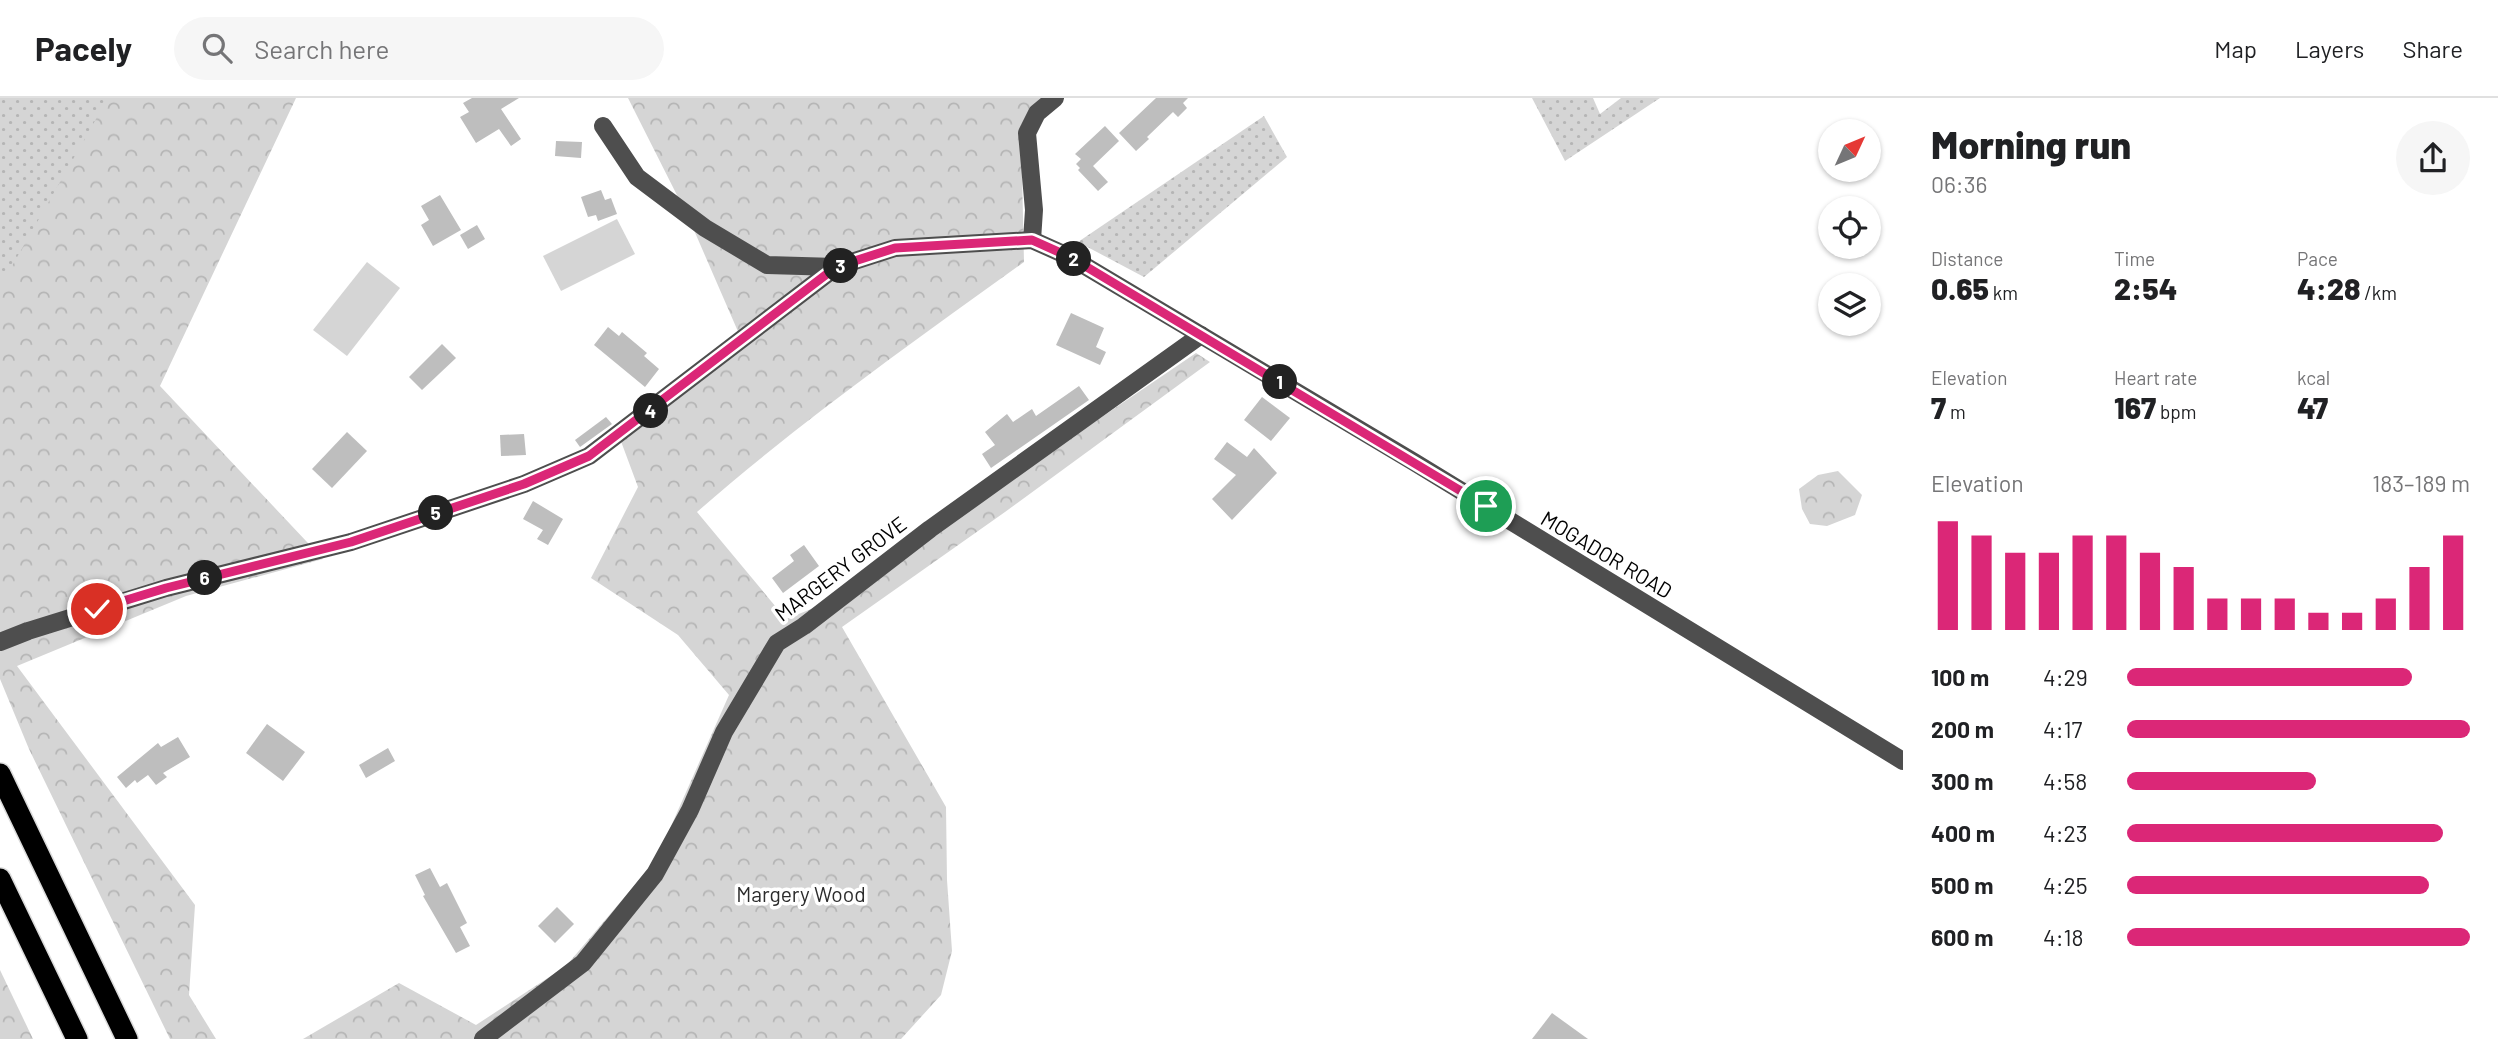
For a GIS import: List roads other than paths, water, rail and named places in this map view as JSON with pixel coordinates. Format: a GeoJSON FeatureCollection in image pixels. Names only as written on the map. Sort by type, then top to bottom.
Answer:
{"type":"FeatureCollection","features":[{"type":"Feature","properties":{"kind":"highway"},"geometry":{"type":"LineString","coordinates":[[0,774],[127,1039]]}},
{"type":"Feature","properties":{"kind":"highway"},"geometry":{"type":"LineString","coordinates":[[0,879],[77,1039]]}},
{"type":"Feature","properties":{"kind":"street"},"geometry":{"type":"LineString","coordinates":[[603,126],[637,177],[705,228],[767,265],[836,267],[895,248],[1032,240],[1034,210],[1027,133],[1037,113],[1055,98]]}},
{"type":"Feature","properties":{"kind":"street","name":"MOGADOR ROAD"},"geometry":{"type":"LineString","coordinates":[[1032,240],[1070,257],[1414,462],[1903,761]]}},
{"type":"Feature","properties":{"kind":"street"},"geometry":{"type":"LineString","coordinates":[[1,641],[166,588],[351,542],[524,484],[589,456],[836,267]]}},
{"type":"Feature","properties":{"kind":"street","name":"MARGERY GROVE"},"geometry":{"type":"LineString","coordinates":[[483,1039],[583,962],[655,874],[690,810],[724,732],[777,643],[804,626],[930,529],[1201,335]]}},
{"type":"Feature","properties":{"kind":"park label","name":"Margery Wood"},"geometry":{"type":"Point","coordinates":[801,893]}}]}
